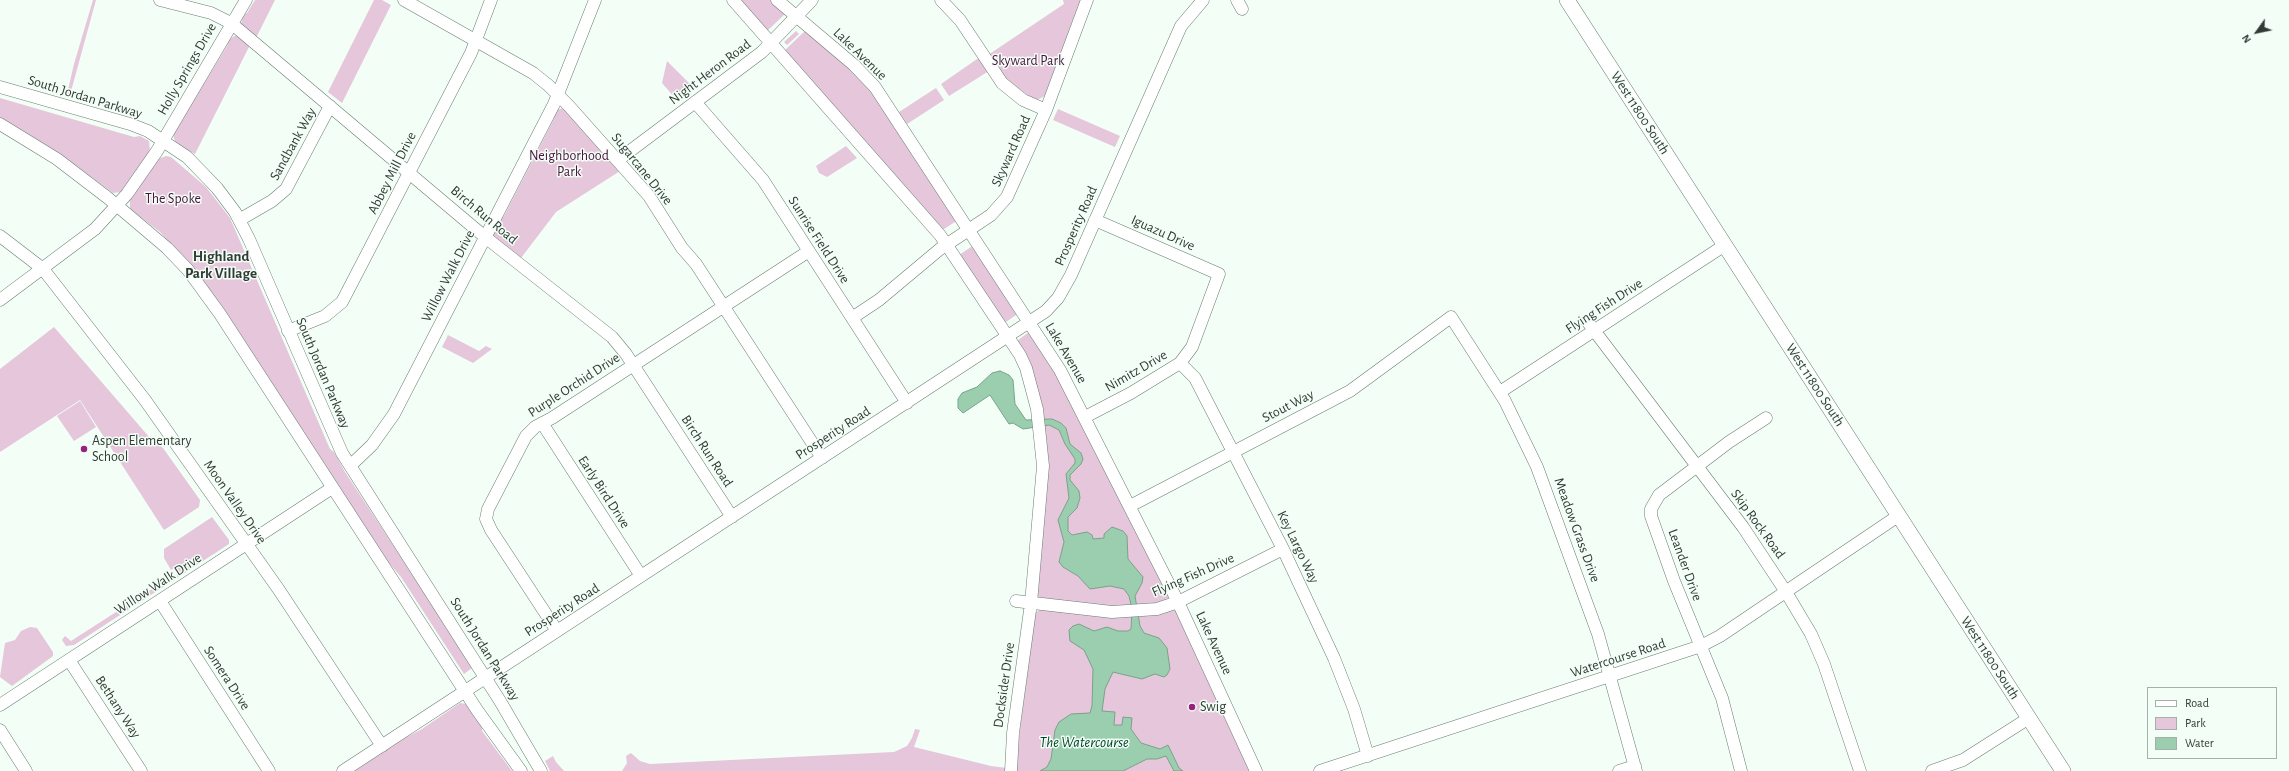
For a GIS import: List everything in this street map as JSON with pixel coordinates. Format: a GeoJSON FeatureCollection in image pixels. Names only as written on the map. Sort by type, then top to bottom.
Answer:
{"type":"FeatureCollection","features":[{"type":"Feature","properties":{"kind":"main road","name":"West 11800 South"},"geometry":{"type":"LineString","coordinates":[[1566,0],[2063,771]]}},
{"type":"Feature","properties":{"kind":"street","name":"Birch Run Road"},"geometry":{"type":"LineString","coordinates":[[160,0],[211,13],[231,23],[485,237],[612,337],[633,365],[732,517]]}},
{"type":"Feature","properties":{"kind":"street","name":"Holly Springs Drive"},"geometry":{"type":"LineString","coordinates":[[0,300],[95,229],[143,173],[246,0]]}},
{"type":"Feature","properties":{"kind":"street","name":"Sugarcane Drive"},"geometry":{"type":"LineString","coordinates":[[404,0],[533,73],[558,94],[649,196],[822,458]]}},
{"type":"Feature","properties":{"kind":"street","name":"Abbey Mill Drive"},"geometry":{"type":"LineString","coordinates":[[288,331],[325,316],[342,302],[410,173],[476,40],[491,0]]}},
{"type":"Feature","properties":{"kind":"street","name":"Willow Walk Drive"},"geometry":{"type":"LineString","coordinates":[[350,466],[372,445],[394,414],[558,94],[595,0]]}},
{"type":"Feature","properties":{"kind":"street"},"geometry":{"type":"LineString","coordinates":[[733,0],[947,244],[1008,337],[1026,368],[1037,410],[1041,434],[1042,484],[1030,602]]}},
{"type":"Feature","properties":{"kind":"street","name":"Lake Avenue"},"geometry":{"type":"LineString","coordinates":[[777,0],[854,65],[875,87],[1060,370],[1178,602],[1256,771]]}},
{"type":"Feature","properties":{"kind":"street","name":"Night Heron Road"},"geometry":{"type":"LineString","coordinates":[[618,160],[771,43],[812,0]]}},
{"type":"Feature","properties":{"kind":"street"},"geometry":{"type":"LineString","coordinates":[[941,0],[960,20],[1002,83],[1023,100],[1046,110]]}},
{"type":"Feature","properties":{"kind":"street","name":"Skyward Road"},"geometry":{"type":"LineString","coordinates":[[852,318],[879,300],[947,244],[991,215],[1007,197],[1046,110],[1087,0]]}},
{"type":"Feature","properties":{"kind":"street","name":"Prosperity Road"},"geometry":{"type":"LineString","coordinates":[[343,771],[1030,323],[1053,305],[1063,291],[1178,30],[1186,17],[1202,0]]}},
{"type":"Feature","properties":{"kind":"street","name":"South Jordan Parkway"},"geometry":{"type":"LineString","coordinates":[[0,87],[130,124],[163,140],[187,157],[208,178],[239,220],[331,430],[350,466],[485,677],[541,771]]}},
{"type":"Feature","properties":{"kind":"street","name":"Sunrise Field Drive"},"geometry":{"type":"LineString","coordinates":[[695,102],[758,174],[907,403]]}},
{"type":"Feature","properties":{"kind":"street","name":"Sandbank Way"},"geometry":{"type":"LineString","coordinates":[[239,220],[272,201],[286,189],[330,106]]}},
{"type":"Feature","properties":{"kind":"street"},"geometry":{"type":"LineString","coordinates":[[0,124],[57,159],[116,205],[167,248],[188,270],[220,314],[466,692],[521,771]]}},
{"type":"Feature","properties":{"kind":"street","name":"Iguazu Drive"},"geometry":{"type":"LineString","coordinates":[[1095,220],[1218,274]]}},
{"type":"Feature","properties":{"kind":"street","name":"Moon Valley Drive"},"geometry":{"type":"LineString","coordinates":[[0,236],[43,269],[145,400],[247,544],[382,746]]}},
{"type":"Feature","properties":{"kind":"street","name":"Flying Fish Drive"},"geometry":{"type":"LineString","coordinates":[[1500,392],[1725,245]]}},
{"type":"Feature","properties":{"kind":"street","name":"Purple Orchid Drive"},"geometry":{"type":"LineString","coordinates":[[557,631],[491,530],[486,519],[488,509],[526,436],[542,424],[809,251]]}},
{"type":"Feature","properties":{"kind":"street","name":"Nimitz Drive"},"geometry":{"type":"LineString","coordinates":[[1085,418],[1132,393],[1180,363],[1192,347],[1218,274]]}},
{"type":"Feature","properties":{"kind":"street","name":"Meadow Grass Drive"},"geometry":{"type":"LineString","coordinates":[[1451,317],[1500,392],[1537,467],[1591,612],[1611,676],[1635,768]]}},
{"type":"Feature","properties":{"kind":"street","name":"Stout Way"},"geometry":{"type":"LineString","coordinates":[[1130,506],[1350,391],[1451,317]]}},
{"type":"Feature","properties":{"kind":"street","name":"Skip Rock Road"},"geometry":{"type":"LineString","coordinates":[[1587,320],[1756,545],[1786,592],[1811,634],[1824,664],[1860,771]]}},
{"type":"Feature","properties":{"kind":"street","name":"Key Largo Way"},"geometry":{"type":"LineString","coordinates":[[1180,363],[1195,378],[1283,549],[1334,658],[1354,709],[1368,756]]}},
{"type":"Feature","properties":{"kind":"street","name":"Leander Drive"},"geometry":{"type":"LineString","coordinates":[[1741,771],[1722,698],[1674,580],[1651,512],[1656,498],[1697,466],[1766,418]]}},
{"type":"Feature","properties":{"kind":"street","name":"Early Bird Drive"},"geometry":{"type":"LineString","coordinates":[[542,424],[641,576]]}},
{"type":"Feature","properties":{"kind":"street","name":"Willow Walk Drive"},"geometry":{"type":"LineString","coordinates":[[0,705],[332,488]]}},
{"type":"Feature","properties":{"kind":"street","name":"Watercourse Road"},"geometry":{"type":"LineString","coordinates":[[1320,771],[1701,646],[1720,636],[1898,516]]}},
{"type":"Feature","properties":{"kind":"street","name":"Flying Fish Drive"},"geometry":{"type":"LineString","coordinates":[[1016,601],[1122,612],[1146,611],[1178,602],[1283,549]]}},
{"type":"Feature","properties":{"kind":"street","name":"Somera Drive"},"geometry":{"type":"LineString","coordinates":[[160,601],[269,771]]}},
{"type":"Feature","properties":{"kind":"street","name":"Docksider Drive"},"geometry":{"type":"LineString","coordinates":[[1011,771],[1012,748],[1030,602]]}},
{"type":"Feature","properties":{"kind":"street","name":"Bethany Way"},"geometry":{"type":"LineString","coordinates":[[69,660],[141,771]]}},
{"type":"Feature","properties":{"kind":"street"},"geometry":{"type":"LineString","coordinates":[[1932,771],[1963,760],[2029,718]]}},
{"type":"Feature","properties":{"kind":"street"},"geometry":{"type":"LineString","coordinates":[[0,730],[26,771]]}},
{"type":"Feature","properties":{"kind":"street"},"geometry":{"type":"LineString","coordinates":[[1619,771],[1635,768]]}},
{"type":"Feature","properties":{"kind":"green space"},"geometry":{"type":"Polygon","coordinates":[[[93,0],[96,0],[70,95],[67,94],[74,64],[93,0]]]}},
{"type":"Feature","properties":{"kind":"green space"},"geometry":{"type":"Polygon","coordinates":[[[255,0],[275,0],[256,38],[241,24],[243,15],[247,13],[255,0]]]}},
{"type":"Feature","properties":{"kind":"green space"},"geometry":{"type":"Polygon","coordinates":[[[374,0],[382,0],[391,5],[342,103],[328,92],[374,0]]]}},
{"type":"Feature","properties":{"kind":"green space"},"geometry":{"type":"Polygon","coordinates":[[[736,0],[771,0],[786,13],[765,33],[736,0]]]}},
{"type":"Feature","properties":{"kind":"green space","name":"Skyward Park"},"geometry":{"type":"Polygon","coordinates":[[[1063,0],[1083,0],[1045,96],[1037,100],[1026,94],[1006,79],[988,55],[1064,4],[1063,0]]]}},
{"type":"Feature","properties":{"kind":"green space"},"geometry":{"type":"Polygon","coordinates":[[[806,30],[865,81],[958,220],[941,231],[783,52],[806,30]]]}},
{"type":"Feature","properties":{"kind":"green space"},"geometry":{"type":"Polygon","coordinates":[[[796,31],[799,34],[787,45],[784,42],[796,31]]]}},
{"type":"Feature","properties":{"kind":"green space"},"geometry":{"type":"Polygon","coordinates":[[[234,36],[239,36],[250,45],[195,154],[176,144],[173,135],[227,46],[229,40],[234,36]]]}},
{"type":"Feature","properties":{"kind":"green space"},"geometry":{"type":"Polygon","coordinates":[[[980,57],[989,71],[949,96],[941,84],[980,57]]]}},
{"type":"Feature","properties":{"kind":"green space"},"geometry":{"type":"Polygon","coordinates":[[[667,61],[695,89],[683,98],[680,94],[675,98],[662,83],[667,61]]]}},
{"type":"Feature","properties":{"kind":"green space"},"geometry":{"type":"Polygon","coordinates":[[[936,88],[944,100],[907,124],[899,112],[936,88]]]}},
{"type":"Feature","properties":{"kind":"green space"},"geometry":{"type":"Polygon","coordinates":[[[0,98],[134,137],[140,136],[149,141],[150,152],[121,192],[113,193],[67,159],[0,118],[0,98]]]}},
{"type":"Feature","properties":{"kind":"green space","name":"Neighborhood Park"},"geometry":{"type":"Polygon","coordinates":[[[563,108],[620,171],[556,212],[521,258],[493,236],[493,232],[497,222],[504,216],[554,119],[553,117],[557,110],[563,108]]]}},
{"type":"Feature","properties":{"kind":"green space"},"geometry":{"type":"Polygon","coordinates":[[[1058,109],[1120,136],[1115,147],[1053,120],[1058,109]]]}},
{"type":"Feature","properties":{"kind":"green space"},"geometry":{"type":"Polygon","coordinates":[[[846,146],[857,158],[827,177],[819,173],[816,166],[846,146]]]}},
{"type":"Feature","properties":{"kind":"green space","name":"The Spoke"},"geometry":{"type":"Polygon","coordinates":[[[166,156],[171,157],[206,187],[230,218],[330,449],[334,452],[345,472],[472,666],[472,668],[464,674],[401,577],[378,550],[194,269],[160,232],[130,209],[130,199],[158,159],[166,156]]]}},
{"type":"Feature","properties":{"kind":"green space"},"geometry":{"type":"Polygon","coordinates":[[[974,245],[1019,313],[1003,324],[959,255],[974,245]]]}},
{"type":"Feature","properties":{"kind":"green space"},"geometry":{"type":"Polygon","coordinates":[[[54,327],[150,438],[163,448],[200,500],[199,507],[164,530],[80,400],[0,452],[0,369],[54,327]]]}},
{"type":"Feature","properties":{"kind":"green space"},"geometry":{"type":"Polygon","coordinates":[[[1029,332],[1053,364],[1170,595],[1164,603],[1121,608],[1040,599],[1036,595],[1046,468],[1017,341],[1029,332]]]}},
{"type":"Feature","properties":{"kind":"green space"},"geometry":{"type":"Polygon","coordinates":[[[448,335],[479,351],[486,346],[492,349],[473,363],[442,347],[448,335]]]}},
{"type":"Feature","properties":{"kind":"green space"},"geometry":{"type":"Polygon","coordinates":[[[80,401],[96,427],[74,441],[57,416],[80,401]]]}},
{"type":"Feature","properties":{"kind":"green space"},"geometry":{"type":"Polygon","coordinates":[[[212,517],[229,540],[229,544],[74,645],[66,646],[62,640],[65,636],[71,641],[158,585],[160,587],[178,575],[174,568],[171,570],[164,558],[164,549],[212,517]]]}},
{"type":"Feature","properties":{"kind":"green space"},"geometry":{"type":"Polygon","coordinates":[[[1039,610],[1173,610],[1178,612],[1216,699],[1252,771],[622,771],[627,763],[626,756],[631,753],[640,761],[650,764],[894,752],[907,746],[915,729],[920,730],[914,747],[991,766],[1015,769],[1035,613],[1039,610]]]}},
{"type":"Feature","properties":{"kind":"green space"},"geometry":{"type":"Polygon","coordinates":[[[30,627],[37,628],[53,652],[53,656],[12,686],[0,677],[5,643],[15,640],[21,631],[30,627]]]}},
{"type":"Feature","properties":{"kind":"green space"},"geometry":{"type":"Polygon","coordinates":[[[460,703],[466,704],[482,726],[482,731],[512,771],[350,771],[422,729],[460,703]]]}},
{"type":"Feature","properties":{"kind":"green space"},"geometry":{"type":"Polygon","coordinates":[[[553,756],[564,771],[550,771],[545,761],[553,756]]]}},
{"type":"Feature","properties":{"kind":"water","name":"The Watercourse"},"geometry":{"type":"Polygon","coordinates":[[[1000,371],[1009,375],[1013,380],[1015,404],[1026,420],[1052,419],[1061,423],[1066,428],[1070,444],[1081,453],[1083,459],[1081,464],[1070,475],[1070,480],[1079,491],[1080,498],[1077,508],[1068,517],[1068,531],[1072,535],[1087,532],[1092,535],[1093,539],[1104,538],[1104,534],[1112,527],[1123,531],[1127,536],[1128,559],[1143,577],[1142,583],[1135,596],[1140,626],[1144,633],[1159,638],[1167,648],[1170,669],[1164,677],[1155,674],[1142,679],[1113,672],[1105,689],[1102,711],[1115,712],[1114,725],[1122,725],[1123,717],[1132,718],[1131,729],[1141,743],[1160,749],[1168,745],[1179,768],[1183,771],[1174,771],[1166,756],[1157,759],[1147,759],[1123,771],[1040,771],[1047,767],[1051,759],[1055,730],[1059,722],[1071,714],[1090,713],[1092,706],[1093,669],[1084,650],[1070,641],[1069,630],[1073,626],[1079,624],[1094,631],[1107,627],[1118,631],[1128,631],[1131,629],[1132,609],[1129,596],[1124,589],[1110,586],[1090,589],[1078,576],[1063,567],[1059,562],[1064,542],[1058,520],[1069,498],[1066,474],[1075,463],[1075,459],[1065,444],[1059,430],[1049,425],[1023,429],[1013,423],[1009,424],[990,395],[963,413],[958,408],[958,399],[962,393],[977,387],[992,373],[1000,371]]]}},
{"type":"Feature","properties":{"kind":"place","name":"Aspen Elementary School"},"geometry":{"type":"Point","coordinates":[84,449]}},
{"type":"Feature","properties":{"kind":"place","name":"Swig"},"geometry":{"type":"Point","coordinates":[1192,707]}},
{"type":"Feature","properties":{"kind":"district","name":"Highland Park Village"},"geometry":{"type":"Point","coordinates":[221,264]}}]}
